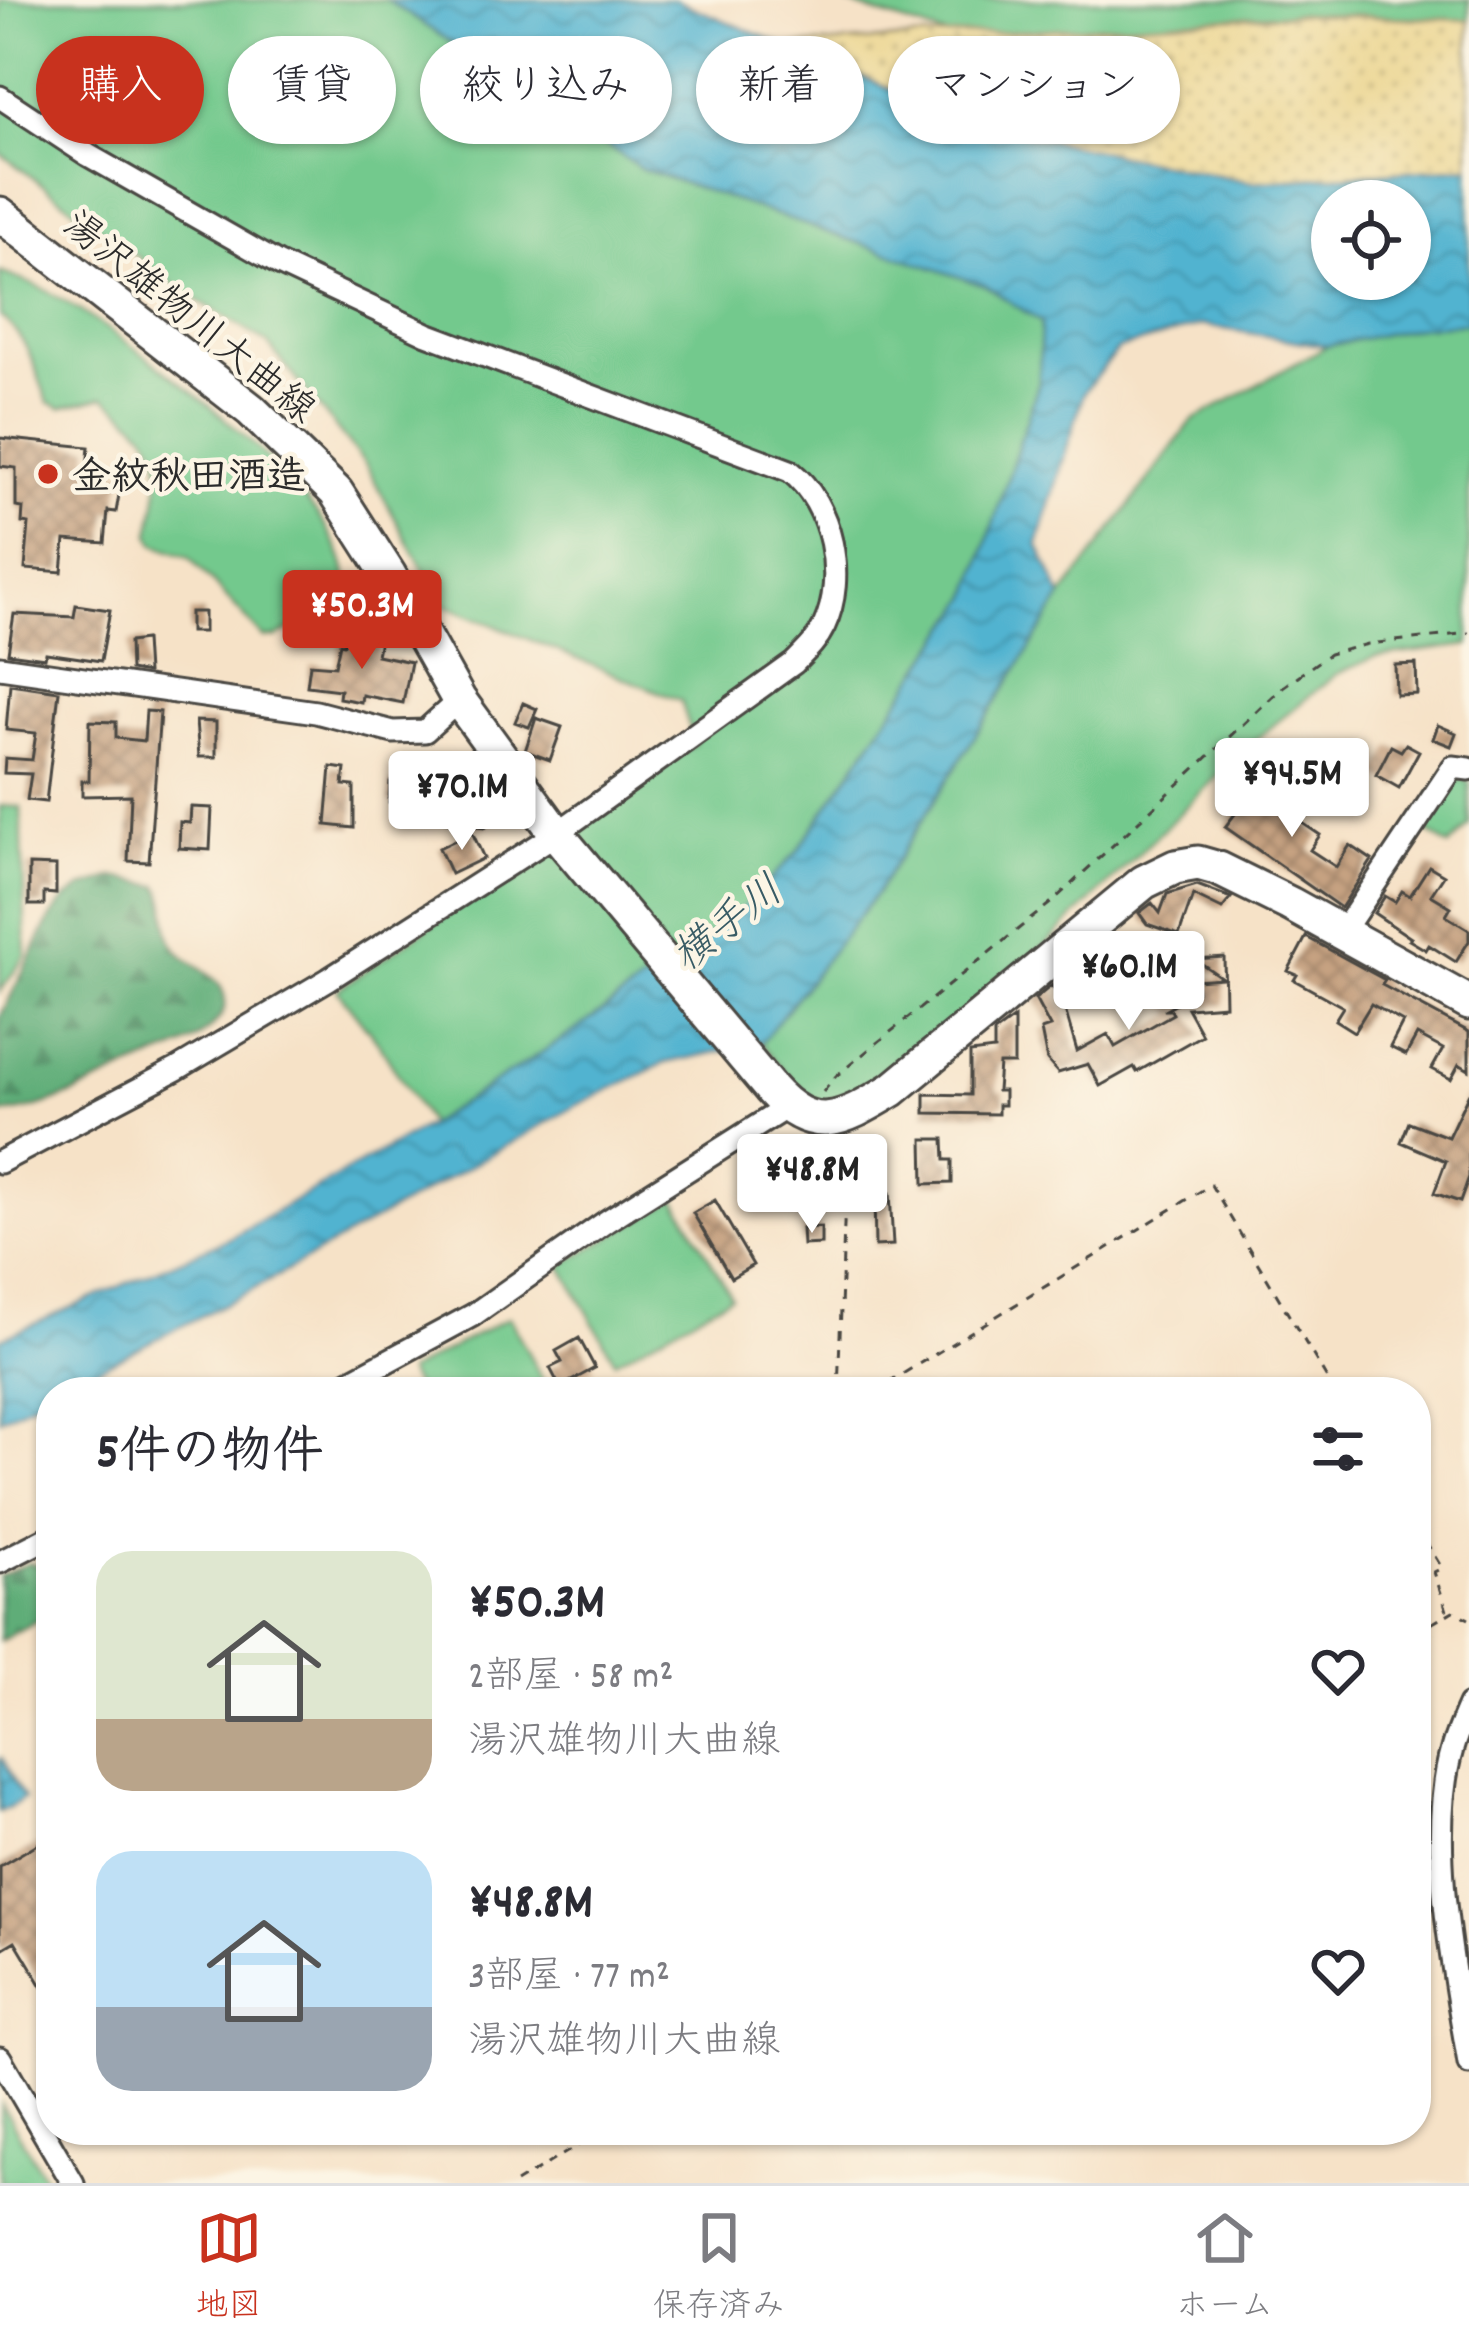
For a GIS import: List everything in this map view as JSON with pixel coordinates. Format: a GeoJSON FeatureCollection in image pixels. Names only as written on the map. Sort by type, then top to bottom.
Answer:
{"type":"FeatureCollection","features":[{"type":"Feature","properties":{"kind":"main road","name":"湯沢雄物川大曲線"},"geometry":{"type":"LineString","coordinates":[[0,214],[251,410],[336,492],[459,700],[558,836],[787,1104]]}},
{"type":"Feature","properties":{"kind":"main road"},"geometry":{"type":"LineString","coordinates":[[787,1104],[823,1120],[848,1117],[892,1090],[1144,882],[1175,866],[1198,863],[1219,869],[1469,1003]]}},
{"type":"Feature","properties":{"kind":"street"},"geometry":{"type":"LineString","coordinates":[[0,97],[88,155],[300,274],[427,334],[790,471],[808,485],[820,506],[833,559],[831,605],[813,644],[794,663],[558,836],[178,1069],[0,1162]]}},
{"type":"Feature","properties":{"kind":"street"},"geometry":{"type":"LineString","coordinates":[[0,668],[316,712],[393,732],[424,731],[459,700]]}},
{"type":"Feature","properties":{"kind":"street"},"geometry":{"type":"LineString","coordinates":[[1342,933],[1453,767],[1469,769]]}},
{"type":"Feature","properties":{"kind":"street"},"geometry":{"type":"LineString","coordinates":[[358,1377],[472,1316],[787,1104]]}},
{"type":"Feature","properties":{"kind":"street"},"geometry":{"type":"LineString","coordinates":[[0,1562],[36,1544]]}},
{"type":"Feature","properties":{"kind":"street"},"geometry":{"type":"LineString","coordinates":[[1469,1705],[1452,1750],[1442,1841],[1454,1970],[1469,2063]]}},
{"type":"Feature","properties":{"kind":"street"},"geometry":{"type":"LineString","coordinates":[[0,2057],[36,2118]]}},
{"type":"Feature","properties":{"kind":"street"},"geometry":{"type":"LineString","coordinates":[[52,2145],[74,2183]]}},
{"type":"Feature","properties":{"kind":"path"},"geometry":{"type":"LineString","coordinates":[[787,1104],[836,1076],[1053,901],[1284,686],[1329,654],[1368,644],[1469,633]]}},
{"type":"Feature","properties":{"kind":"path"},"geometry":{"type":"LineString","coordinates":[[839,1377],[848,1117]]}},
{"type":"Feature","properties":{"kind":"path"},"geometry":{"type":"LineString","coordinates":[[897,1377],[1210,1185],[1326,1377]]}},
{"type":"Feature","properties":{"kind":"path"},"geometry":{"type":"LineString","coordinates":[[1431,1550],[1442,1568],[1434,1572],[1448,1614]]}},
{"type":"Feature","properties":{"kind":"path"},"geometry":{"type":"LineString","coordinates":[[1431,1625],[1454,1611],[1469,1619]]}},
{"type":"Feature","properties":{"kind":"path"},"geometry":{"type":"LineString","coordinates":[[516,2183],[578,2145]]}},
{"type":"Feature","properties":{"kind":"green space"},"geometry":{"type":"Polygon","coordinates":[[[0,0],[387,0],[441,36],[420,36],[420,144],[604,144],[642,169],[986,286],[1041,322],[1039,382],[970,596],[797,852],[735,917],[569,1035],[429,1124],[378,1042],[337,990],[695,744],[681,701],[442,604],[366,465],[267,343],[183,291],[0,153],[0,0]]]}},
{"type":"Feature","properties":{"kind":"green space"},"geometry":{"type":"Polygon","coordinates":[[[836,0],[1469,0],[1469,20],[1296,14],[947,36],[836,0]]]}},
{"type":"Feature","properties":{"kind":"green space"},"geometry":{"type":"Polygon","coordinates":[[[0,272],[51,293],[133,347],[245,437],[295,487],[331,536],[346,580],[334,617],[301,622],[278,637],[264,638],[189,557],[155,544],[150,535],[159,470],[152,442],[104,397],[61,408],[48,402],[25,344],[0,316],[0,272]]]}},
{"type":"Feature","properties":{"kind":"green space"},"geometry":{"type":"Polygon","coordinates":[[[1469,323],[1469,645],[1375,657],[1335,675],[1250,744],[1042,949],[877,1085],[835,1107],[808,1100],[761,1043],[876,894],[1062,597],[1192,421],[1327,346],[1419,327],[1469,323]]]}},
{"type":"Feature","properties":{"kind":"green space"},"geometry":{"type":"Polygon","coordinates":[[[1455,779],[1469,782],[1469,825],[1449,846],[1423,829],[1455,779]]]}},
{"type":"Feature","properties":{"kind":"green space"},"geometry":{"type":"Polygon","coordinates":[[[0,806],[21,807],[26,955],[0,992],[0,806]]]}},
{"type":"Feature","properties":{"kind":"green space"},"geometry":{"type":"Polygon","coordinates":[[[114,877],[159,886],[172,941],[223,991],[223,1013],[203,1034],[180,1048],[54,1102],[0,1114],[0,1017],[64,900],[83,887],[114,877]]]}},
{"type":"Feature","properties":{"kind":"green space"},"geometry":{"type":"Polygon","coordinates":[[[676,1199],[731,1296],[615,1361],[561,1265],[676,1199]]]}},
{"type":"Feature","properties":{"kind":"green space"},"geometry":{"type":"Polygon","coordinates":[[[509,1317],[541,1377],[410,1377],[407,1372],[509,1317]]]}},
{"type":"Feature","properties":{"kind":"green space"},"geometry":{"type":"Polygon","coordinates":[[[29,1563],[36,1565],[36,1621],[0,1641],[0,1576],[29,1563]]]}},
{"type":"Feature","properties":{"kind":"green space"},"geometry":{"type":"Polygon","coordinates":[[[2,2105],[48,2183],[0,2183],[2,2105]]]}},
{"type":"Feature","properties":{"kind":"sand"},"geometry":{"type":"Polygon","coordinates":[[[1296,14],[1469,20],[1469,167],[1251,182],[1067,144],[1180,144],[1180,36],[947,36],[1296,14]]]}},
{"type":"Feature","properties":{"kind":"sand"},"geometry":{"type":"Polygon","coordinates":[[[888,40],[888,87],[864,77],[864,41],[888,40]]]}},
{"type":"Feature","properties":{"kind":"water"},"geometry":{"type":"Polygon","coordinates":[[[387,0],[675,0],[762,36],[696,36],[696,144],[864,144],[864,78],[888,88],[888,144],[1067,144],[1251,182],[1469,167],[1469,323],[1419,327],[1327,346],[1201,325],[1118,349],[1084,392],[1038,544],[1062,597],[876,894],[761,1043],[665,1063],[577,1105],[256,1288],[82,1377],[36,1377],[36,1401],[0,1419],[0,1339],[230,1238],[429,1124],[569,1035],[735,916],[797,852],[970,596],[1039,382],[1041,322],[986,286],[642,169],[604,144],[672,144],[672,36],[441,36],[387,0]]]}},
{"type":"Feature","properties":{"kind":"water"},"geometry":{"type":"Polygon","coordinates":[[[0,1759],[24,1799],[0,1812],[0,1759]]]}},
{"type":"Feature","properties":{"kind":"building","name":"金紋秋田酒造"},"geometry":{"type":"Polygon","coordinates":[[[0,438],[89,447],[87,469],[123,472],[116,512],[108,511],[105,543],[65,540],[62,572],[25,569],[29,524],[22,523],[23,508],[16,507],[16,468],[0,466],[0,438]]]}},
{"type":"Feature","properties":{"kind":"building"},"geometry":{"type":"Polygon","coordinates":[[[76,605],[110,610],[101,661],[8,653],[14,614],[74,617],[76,605]]]}},
{"type":"Feature","properties":{"kind":"building"},"geometry":{"type":"Polygon","coordinates":[[[190,612],[204,612],[204,632],[190,632],[190,612]]]}},
{"type":"Feature","properties":{"kind":"building"},"geometry":{"type":"Polygon","coordinates":[[[346,634],[380,640],[377,655],[411,662],[403,703],[362,695],[361,702],[339,698],[340,690],[307,686],[310,664],[335,666],[346,634]]]}},
{"type":"Feature","properties":{"kind":"building"},"geometry":{"type":"Polygon","coordinates":[[[145,640],[147,673],[130,670],[129,642],[145,640]]]}},
{"type":"Feature","properties":{"kind":"building"},"geometry":{"type":"Polygon","coordinates":[[[1416,664],[1417,694],[1396,695],[1395,665],[1416,664]]]}},
{"type":"Feature","properties":{"kind":"building"},"geometry":{"type":"Polygon","coordinates":[[[10,684],[59,691],[46,802],[27,800],[31,774],[4,773],[5,758],[32,760],[36,733],[6,730],[10,684]]]}},
{"type":"Feature","properties":{"kind":"building"},"geometry":{"type":"Polygon","coordinates":[[[523,703],[537,709],[529,727],[515,722],[523,703]]]}},
{"type":"Feature","properties":{"kind":"building"},"geometry":{"type":"Polygon","coordinates":[[[146,711],[160,712],[149,862],[128,861],[131,795],[82,796],[82,781],[89,781],[90,721],[116,722],[116,738],[144,741],[146,711]]]}},
{"type":"Feature","properties":{"kind":"building"},"geometry":{"type":"Polygon","coordinates":[[[536,718],[562,727],[550,760],[525,751],[536,718]]]}},
{"type":"Feature","properties":{"kind":"building"},"geometry":{"type":"Polygon","coordinates":[[[196,721],[216,722],[216,757],[199,757],[196,721]]]}},
{"type":"Feature","properties":{"kind":"building"},"geometry":{"type":"Polygon","coordinates":[[[1438,725],[1456,733],[1451,746],[1433,739],[1438,725]]]}},
{"type":"Feature","properties":{"kind":"building"},"geometry":{"type":"Polygon","coordinates":[[[1406,744],[1419,751],[1399,788],[1376,775],[1391,746],[1401,751],[1406,744]]]}},
{"type":"Feature","properties":{"kind":"building"},"geometry":{"type":"Polygon","coordinates":[[[331,767],[345,769],[343,785],[354,786],[354,828],[326,825],[331,767]]]}},
{"type":"Feature","properties":{"kind":"building"},"geometry":{"type":"Polygon","coordinates":[[[418,769],[459,778],[456,807],[486,778],[510,805],[485,827],[423,819],[425,803],[389,802],[390,782],[416,782],[418,769]]]}},
{"type":"Feature","properties":{"kind":"building"},"geometry":{"type":"Polygon","coordinates":[[[1243,772],[1251,785],[1257,777],[1293,804],[1296,800],[1310,809],[1301,822],[1320,835],[1310,850],[1336,867],[1350,845],[1372,860],[1341,908],[1225,827],[1242,805],[1228,781],[1243,772]]]}},
{"type":"Feature","properties":{"kind":"building"},"geometry":{"type":"Polygon","coordinates":[[[191,807],[212,808],[210,850],[179,848],[180,822],[190,823],[191,807]]]}},
{"type":"Feature","properties":{"kind":"building"},"geometry":{"type":"Polygon","coordinates":[[[472,832],[484,858],[451,874],[439,848],[472,832]]]}},
{"type":"Feature","properties":{"kind":"building"},"geometry":{"type":"Polygon","coordinates":[[[29,865],[56,866],[56,894],[44,893],[44,905],[29,905],[29,865]]]}},
{"type":"Feature","properties":{"kind":"building"},"geometry":{"type":"Polygon","coordinates":[[[1429,866],[1444,875],[1431,895],[1451,907],[1446,916],[1469,930],[1469,941],[1456,962],[1429,945],[1426,950],[1409,940],[1374,913],[1385,896],[1395,902],[1402,891],[1410,896],[1429,866]]]}},
{"type":"Feature","properties":{"kind":"building"},"geometry":{"type":"Polygon","coordinates":[[[1197,885],[1231,898],[1222,909],[1193,895],[1179,935],[1147,924],[1139,913],[1152,903],[1160,913],[1167,894],[1197,885]]]}},
{"type":"Feature","properties":{"kind":"building"},"geometry":{"type":"Polygon","coordinates":[[[1306,937],[1469,1032],[1469,1070],[1459,1064],[1451,1079],[1432,1069],[1443,1049],[1417,1035],[1406,1055],[1390,1047],[1403,1022],[1371,1004],[1354,1032],[1335,1020],[1343,1007],[1294,980],[1297,975],[1288,971],[1306,937]]]}},
{"type":"Feature","properties":{"kind":"building"},"geometry":{"type":"Polygon","coordinates":[[[1224,957],[1225,1005],[1187,1008],[1202,1035],[1137,1072],[1134,1067],[1100,1086],[1088,1064],[1058,1073],[1047,1060],[1041,1030],[1050,1027],[1035,999],[1052,985],[1077,1051],[1108,1034],[1115,1047],[1173,1014],[1164,1010],[1197,992],[1196,980],[1222,978],[1195,959],[1224,957]]]}},
{"type":"Feature","properties":{"kind":"building"},"geometry":{"type":"Polygon","coordinates":[[[1014,1018],[1014,1064],[999,1064],[997,1091],[1004,1091],[1004,1105],[998,1105],[998,1114],[925,1113],[925,1094],[970,1095],[970,1053],[994,1050],[994,1033],[1014,1018]]]}},
{"type":"Feature","properties":{"kind":"building"},"geometry":{"type":"Polygon","coordinates":[[[1469,1093],[1469,1177],[1460,1202],[1434,1193],[1446,1161],[1401,1142],[1409,1122],[1448,1137],[1469,1093]]]}},
{"type":"Feature","properties":{"kind":"building"},"geometry":{"type":"Polygon","coordinates":[[[923,1139],[944,1139],[945,1160],[952,1160],[952,1183],[924,1184],[923,1139]]]}},
{"type":"Feature","properties":{"kind":"building"},"geometry":{"type":"Polygon","coordinates":[[[787,1143],[807,1143],[808,1183],[828,1183],[828,1200],[787,1200],[787,1143]]]}},
{"type":"Feature","properties":{"kind":"building"},"geometry":{"type":"Polygon","coordinates":[[[890,1193],[893,1245],[875,1246],[874,1194],[890,1193]]]}},
{"type":"Feature","properties":{"kind":"building"},"geometry":{"type":"Polygon","coordinates":[[[715,1200],[753,1265],[731,1278],[693,1213],[715,1200]]]}},
{"type":"Feature","properties":{"kind":"building"},"geometry":{"type":"Polygon","coordinates":[[[821,1227],[821,1244],[803,1245],[802,1228],[821,1227]]]}},
{"type":"Feature","properties":{"kind":"building"},"geometry":{"type":"Polygon","coordinates":[[[579,1338],[595,1368],[578,1377],[555,1377],[550,1368],[562,1362],[556,1351],[579,1338]]]}},
{"type":"Feature","properties":{"kind":"building"},"geometry":{"type":"Polygon","coordinates":[[[36,1845],[36,1976],[15,1941],[0,1950],[0,1866],[36,1845]]]}},
{"type":"Feature","properties":{"kind":"place","name":"金紋秋田酒造"},"geometry":{"type":"Point","coordinates":[48,474]}},
{"type":"Feature","properties":{"kind":"water label","name":"横手川"},"geometry":{"type":"Point","coordinates":[726,921]}}]}
